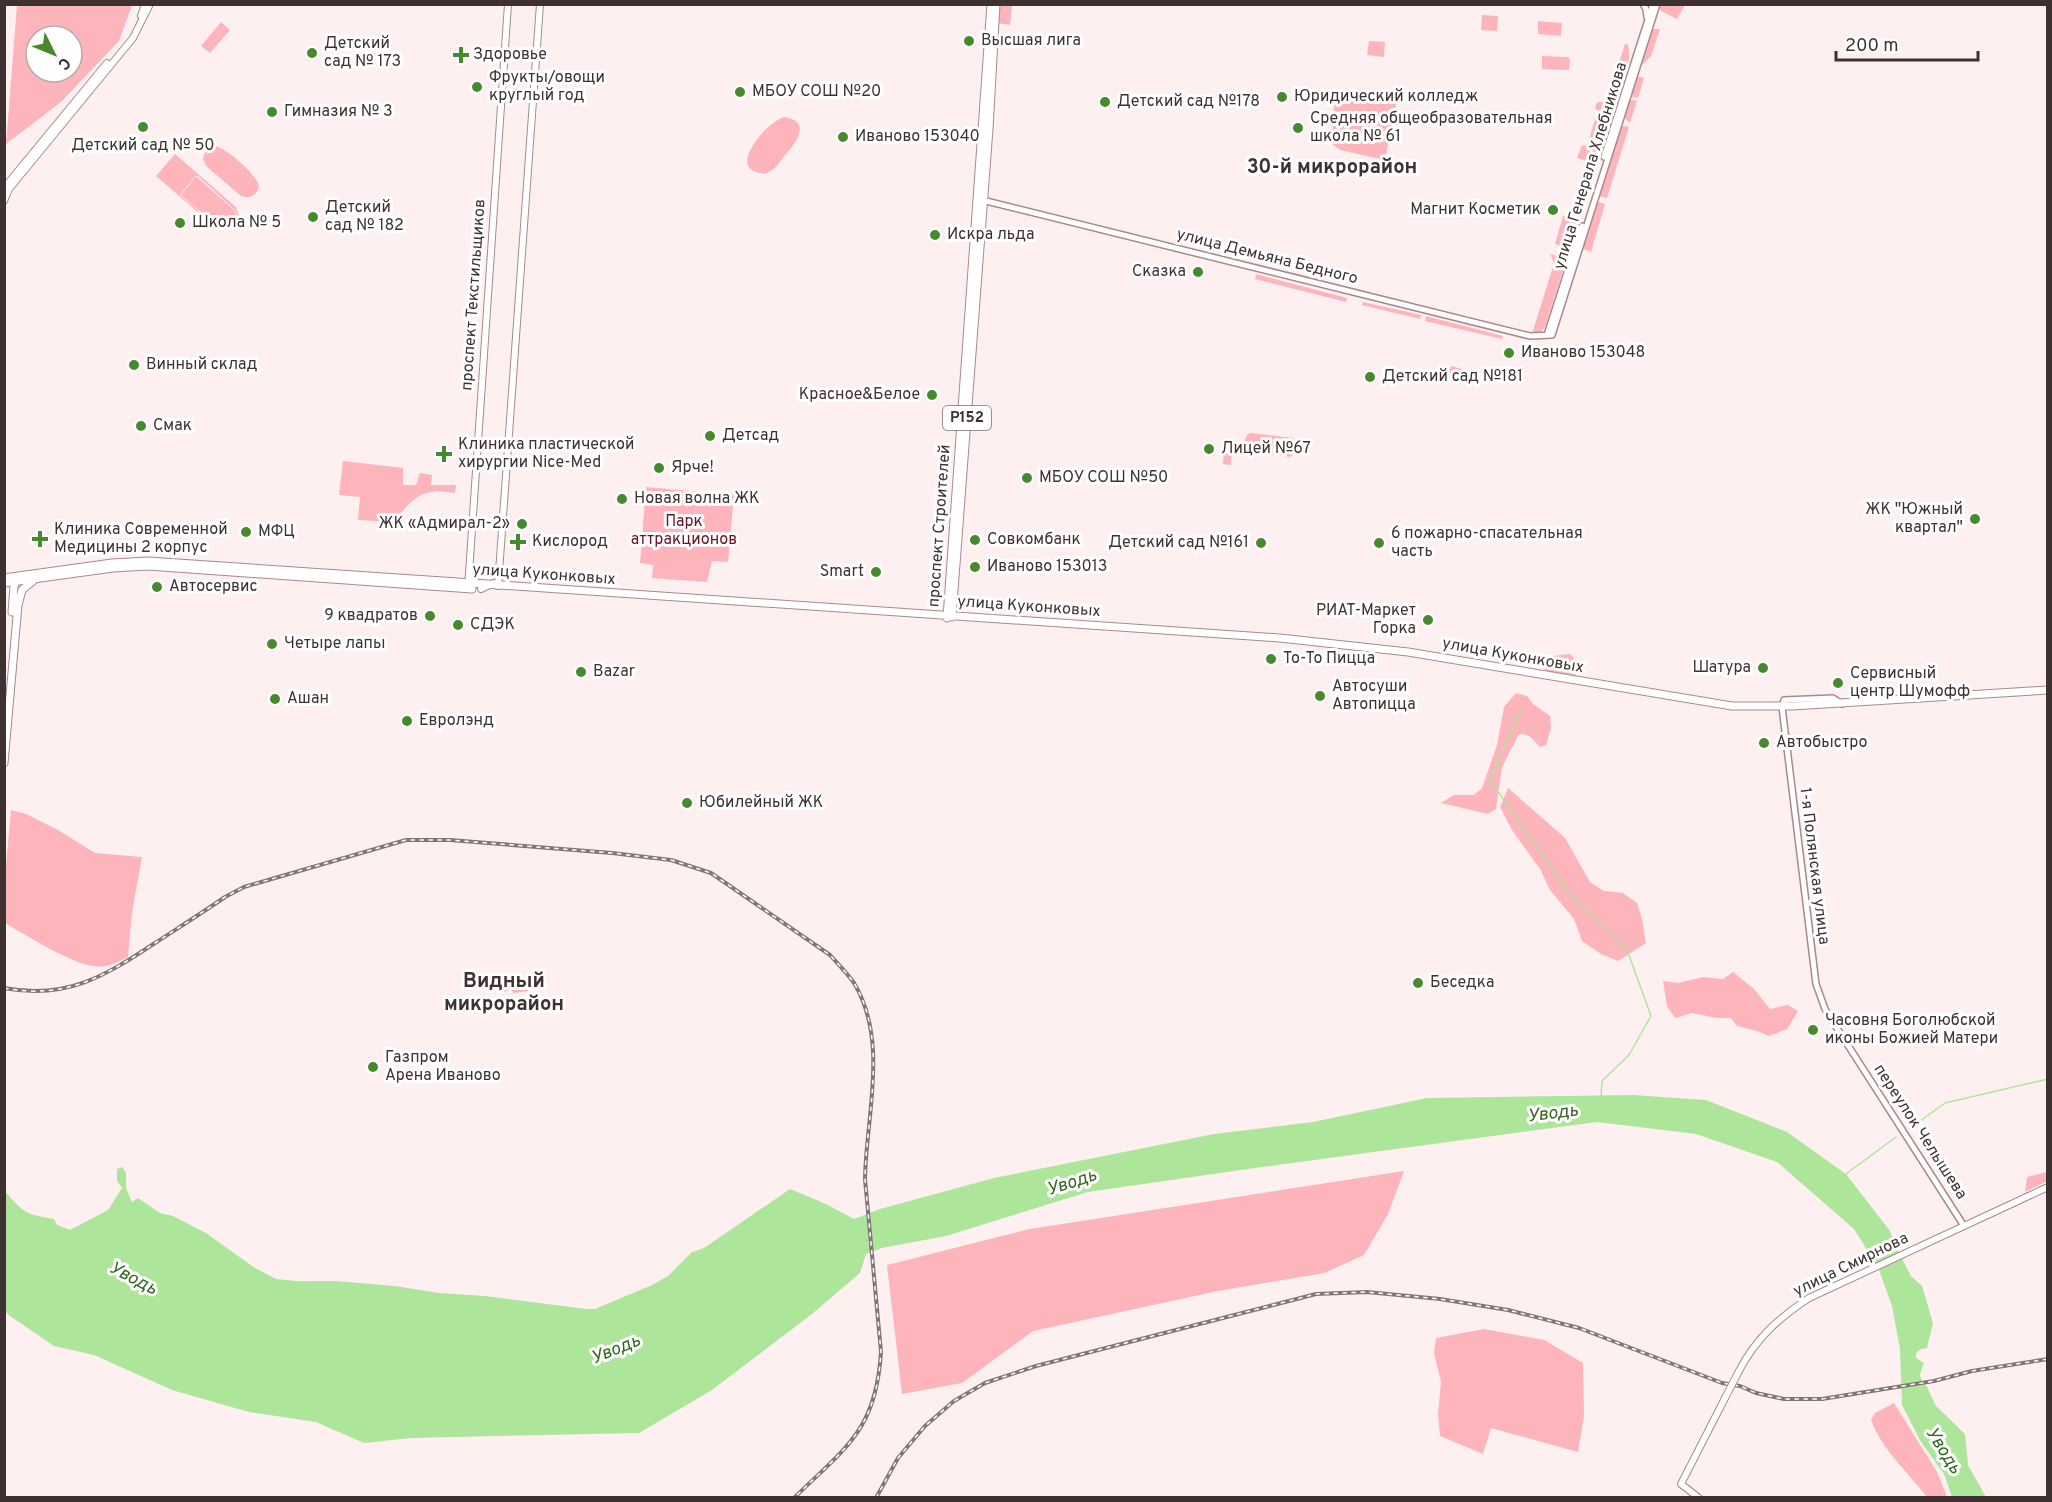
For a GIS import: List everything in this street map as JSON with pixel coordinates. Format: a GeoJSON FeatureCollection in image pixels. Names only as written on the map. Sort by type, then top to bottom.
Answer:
{"type":"FeatureCollection","features":[{"type":"Feature","properties":{"kind":"main road"},"geometry":{"type":"LineString","coordinates":[[4,188],[130,36],[145,4]]}},
{"type":"Feature","properties":{"kind":"main road"},"geometry":{"type":"LineString","coordinates":[[4,201],[9,189],[133,38],[150,4]]}},
{"type":"Feature","properties":{"kind":"main road","name":"проспект Текстильщиков"},"geometry":{"type":"LineString","coordinates":[[468,586],[508,4]]}},
{"type":"Feature","properties":{"kind":"main road"},"geometry":{"type":"LineString","coordinates":[[495,585],[499,571],[540,4]]}},
{"type":"Feature","properties":{"kind":"main road","name":"проспект Строителей"},"geometry":{"type":"LineString","coordinates":[[989,82],[992,4]]}},
{"type":"Feature","properties":{"kind":"main road","name":"проспект Строителей"},"geometry":{"type":"LineString","coordinates":[[950,617],[996,4]]}},
{"type":"Feature","properties":{"kind":"main road","name":"улица Куконковых"},"geometry":{"type":"LineString","coordinates":[[4,581],[112,563],[148,561],[481,587],[1280,640],[1379,651],[1710,708],[1733,710],[1902,702],[2048,691]]}},
{"type":"Feature","properties":{"kind":"main road","name":"улица Куконковых"},"geometry":{"type":"LineString","coordinates":[[19,579],[148,566],[468,586]]}},
{"type":"Feature","properties":{"kind":"main road"},"geometry":{"type":"LineString","coordinates":[[4,708],[19,579]]}},
{"type":"Feature","properties":{"kind":"main road"},"geometry":{"type":"LineString","coordinates":[[15,604],[27,584],[36,579]]}},
{"type":"Feature","properties":{"kind":"main road"},"geometry":{"type":"LineString","coordinates":[[4,581],[12,592],[15,604],[4,763]]}},
{"type":"Feature","properties":{"kind":"main road","name":"улица Куконковых"},"geometry":{"type":"LineString","coordinates":[[481,587],[495,585],[790,607]]}},
{"type":"Feature","properties":{"kind":"main road","name":"улица Куконковых"},"geometry":{"type":"LineString","coordinates":[[1782,708],[1902,702]]}},
{"type":"Feature","properties":{"kind":"main road","name":"улица Смирнова"},"geometry":{"type":"LineString","coordinates":[[1699,1497],[1681,1484],[1739,1371],[1762,1335],[1786,1313],[1816,1294],[2048,1187]]}},
{"type":"Feature","properties":{"kind":"street"},"geometry":{"type":"LineString","coordinates":[[1643,4],[1648,21]]}},
{"type":"Feature","properties":{"kind":"street","name":"улица Генерала Хлебникова"},"geometry":{"type":"LineString","coordinates":[[1550,335],[1654,4]]}},
{"type":"Feature","properties":{"kind":"street","name":"улица Демьяна Бедного"},"geometry":{"type":"LineString","coordinates":[[980,200],[1530,336],[1550,335]]}},
{"type":"Feature","properties":{"kind":"street","name":"1-я Полянская улица"},"geometry":{"type":"LineString","coordinates":[[1782,708],[1813,961],[1821,998],[1833,1022]]}},
{"type":"Feature","properties":{"kind":"street","name":"переулок Челышева"},"geometry":{"type":"LineString","coordinates":[[1833,1022],[1964,1226]]}},
{"type":"Feature","properties":{"kind":"green space"},"geometry":{"type":"Polygon","coordinates":[[[17,5],[132,5],[119,41],[84,78],[84,24],[24,24],[24,84],[78,84],[61,102],[6,144],[17,5]]]}},
{"type":"Feature","properties":{"kind":"green space"},"geometry":{"type":"Polygon","coordinates":[[[999,5],[1012,5],[1010,25],[997,23],[999,5]]]}},
{"type":"Feature","properties":{"kind":"green space"},"geometry":{"type":"Polygon","coordinates":[[[1658,5],[1685,5],[1677,19],[1661,11],[1658,5]]]}},
{"type":"Feature","properties":{"kind":"green space"},"geometry":{"type":"Polygon","coordinates":[[[1482,15],[1498,16],[1497,31],[1481,30],[1482,15]]]}},
{"type":"Feature","properties":{"kind":"green space"},"geometry":{"type":"Polygon","coordinates":[[[1538,21],[1562,23],[1561,36],[1538,34],[1538,21]]]}},
{"type":"Feature","properties":{"kind":"green space"},"geometry":{"type":"Polygon","coordinates":[[[221,22],[230,30],[210,53],[201,46],[221,22]]]}},
{"type":"Feature","properties":{"kind":"green space"},"geometry":{"type":"Polygon","coordinates":[[[1650,29],[1660,29],[1651,56],[1637,70],[1650,29]]]}},
{"type":"Feature","properties":{"kind":"green space"},"geometry":{"type":"Polygon","coordinates":[[[1369,41],[1385,42],[1384,57],[1367,55],[1369,41]]]}},
{"type":"Feature","properties":{"kind":"green space"},"geometry":{"type":"Polygon","coordinates":[[[1625,44],[1628,45],[1629,51],[1625,76],[1619,94],[1608,97],[1625,44]]]}},
{"type":"Feature","properties":{"kind":"green space"},"geometry":{"type":"Polygon","coordinates":[[[1542,56],[1568,57],[1569,70],[1542,69],[1542,56]]]}},
{"type":"Feature","properties":{"kind":"green space"},"geometry":{"type":"Polygon","coordinates":[[[1636,76],[1644,78],[1638,98],[1629,96],[1636,76]]]}},
{"type":"Feature","properties":{"kind":"green space"},"geometry":{"type":"Polygon","coordinates":[[[1336,89],[1397,100],[1385,160],[1340,150],[1331,143],[1336,89]]]}},
{"type":"Feature","properties":{"kind":"green space"},"geometry":{"type":"Polygon","coordinates":[[[1629,99],[1637,101],[1630,123],[1623,117],[1629,99]]]}},
{"type":"Feature","properties":{"kind":"green space"},"geometry":{"type":"Polygon","coordinates":[[[1597,102],[1605,102],[1587,161],[1577,158],[1582,145],[1587,146],[1598,110],[1595,109],[1597,102]]]}},
{"type":"Feature","properties":{"kind":"green space"},"geometry":{"type":"Polygon","coordinates":[[[1607,102],[1615,107],[1597,164],[1589,162],[1607,102]]]}},
{"type":"Feature","properties":{"kind":"green space"},"geometry":{"type":"Polygon","coordinates":[[[785,117],[798,123],[800,128],[797,139],[772,171],[763,174],[751,169],[747,162],[754,144],[770,126],[785,117]]]}},
{"type":"Feature","properties":{"kind":"green space"},"geometry":{"type":"Polygon","coordinates":[[[1619,127],[1629,127],[1607,198],[1598,196],[1619,127]]]}},
{"type":"Feature","properties":{"kind":"green space"},"geometry":{"type":"Polygon","coordinates":[[[215,146],[248,169],[259,187],[254,195],[241,196],[206,166],[203,159],[205,152],[215,146]]]}},
{"type":"Feature","properties":{"kind":"green space"},"geometry":{"type":"Polygon","coordinates":[[[175,154],[236,207],[239,216],[226,230],[215,227],[156,176],[175,154]],[[195,176],[180,195],[217,227],[225,229],[237,216],[236,211],[198,176],[195,176]]]}},
{"type":"Feature","properties":{"kind":"green space"},"geometry":{"type":"Polygon","coordinates":[[[1588,165],[1596,168],[1569,251],[1565,254],[1558,252],[1560,246],[1555,244],[1563,216],[1574,211],[1588,165]]]}},
{"type":"Feature","properties":{"kind":"green space"},"geometry":{"type":"Polygon","coordinates":[[[195,177],[235,211],[236,216],[225,228],[216,225],[181,195],[195,177]]]}},
{"type":"Feature","properties":{"kind":"green space"},"geometry":{"type":"Polygon","coordinates":[[[1598,202],[1605,204],[1591,252],[1582,246],[1598,202]]]}},
{"type":"Feature","properties":{"kind":"green space"},"geometry":{"type":"Polygon","coordinates":[[[1550,254],[1564,258],[1566,261],[1545,327],[1540,333],[1532,334],[1554,263],[1550,254]]]}},
{"type":"Feature","properties":{"kind":"green space"},"geometry":{"type":"Polygon","coordinates":[[[1256,274],[1347,298],[1346,302],[1255,279],[1256,274]]]}},
{"type":"Feature","properties":{"kind":"green space"},"geometry":{"type":"Polygon","coordinates":[[[1363,302],[1421,315],[1420,319],[1362,305],[1363,302]]]}},
{"type":"Feature","properties":{"kind":"green space"},"geometry":{"type":"Polygon","coordinates":[[[1426,316],[1503,336],[1502,339],[1425,321],[1426,316]]]}},
{"type":"Feature","properties":{"kind":"green space"},"geometry":{"type":"Polygon","coordinates":[[[1451,366],[1480,374],[1476,385],[1448,378],[1451,366]]]}},
{"type":"Feature","properties":{"kind":"green space"},"geometry":{"type":"Polygon","coordinates":[[[1250,433],[1293,438],[1297,444],[1297,450],[1290,457],[1248,450],[1244,443],[1250,433]]]}},
{"type":"Feature","properties":{"kind":"green space"},"geometry":{"type":"Polygon","coordinates":[[[1224,448],[1232,448],[1231,465],[1223,464],[1224,448]]]}},
{"type":"Feature","properties":{"kind":"green space"},"geometry":{"type":"Polygon","coordinates":[[[343,461],[403,468],[403,485],[416,485],[420,473],[432,475],[431,485],[456,485],[455,493],[437,491],[425,493],[410,503],[394,522],[358,520],[360,497],[339,495],[343,461]]]}},
{"type":"Feature","properties":{"kind":"green space","name":"Парк аттракционов"},"geometry":{"type":"Polygon","coordinates":[[[646,487],[734,495],[728,562],[712,561],[707,582],[652,578],[653,565],[640,563],[646,487]]]}},
{"type":"Feature","properties":{"kind":"green space"},"geometry":{"type":"Polygon","coordinates":[[[1570,654],[1574,658],[1571,665],[1576,676],[1573,678],[1551,673],[1542,668],[1544,657],[1570,654]]]}},
{"type":"Feature","properties":{"kind":"green space"},"geometry":{"type":"Polygon","coordinates":[[[1880,691],[1882,698],[1854,700],[1851,696],[1852,693],[1880,691]]]}},
{"type":"Feature","properties":{"kind":"green space"},"geometry":{"type":"Polygon","coordinates":[[[1516,693],[1527,696],[1533,704],[1550,716],[1551,728],[1546,745],[1540,747],[1529,736],[1519,734],[1502,767],[1496,809],[1488,814],[1441,803],[1454,795],[1474,795],[1482,788],[1497,745],[1504,707],[1516,693]]]}},
{"type":"Feature","properties":{"kind":"green space"},"geometry":{"type":"Polygon","coordinates":[[[1508,788],[1565,838],[1590,882],[1604,891],[1623,893],[1637,903],[1646,943],[1618,961],[1601,954],[1582,941],[1574,919],[1550,890],[1540,869],[1512,830],[1500,807],[1508,788]]]}},
{"type":"Feature","properties":{"kind":"green space"},"geometry":{"type":"Polygon","coordinates":[[[11,810],[26,814],[58,830],[95,853],[142,857],[132,912],[128,957],[106,966],[83,964],[48,948],[5,923],[5,877],[11,810]]]}},
{"type":"Feature","properties":{"kind":"green space"},"geometry":{"type":"Polygon","coordinates":[[[1733,972],[1754,989],[1770,1009],[1788,1005],[1798,1011],[1787,1029],[1769,1036],[1737,1026],[1731,1018],[1692,1013],[1675,1018],[1667,1006],[1663,981],[1678,983],[1703,977],[1723,979],[1733,972]]]}},
{"type":"Feature","properties":{"kind":"green space"},"geometry":{"type":"Polygon","coordinates":[[[526,980],[528,991],[513,993],[511,989],[504,992],[502,985],[526,980]]]}},
{"type":"Feature","properties":{"kind":"green space"},"geometry":{"type":"Polygon","coordinates":[[[1404,1171],[1388,1214],[1364,1255],[1324,1273],[1218,1291],[1033,1331],[962,1383],[902,1394],[887,1265],[1030,1229],[1404,1171]]]}},
{"type":"Feature","properties":{"kind":"green space"},"geometry":{"type":"Polygon","coordinates":[[[2047,1172],[2047,1181],[2025,1192],[2027,1177],[2047,1172]]]}},
{"type":"Feature","properties":{"kind":"green space"},"geometry":{"type":"Polygon","coordinates":[[[1484,1329],[1544,1340],[1583,1363],[1584,1416],[1578,1452],[1491,1428],[1483,1454],[1440,1436],[1438,1414],[1441,1382],[1434,1353],[1436,1338],[1484,1329]]]}},
{"type":"Feature","properties":{"kind":"green space"},"geometry":{"type":"Polygon","coordinates":[[[1894,1403],[1937,1472],[1947,1497],[1927,1497],[1889,1451],[1876,1431],[1871,1420],[1875,1413],[1894,1403]]]}},
{"type":"Feature","properties":{"kind":"water","name":"Уводь"},"geometry":{"type":"Polygon","coordinates":[[[1633,1095],[1706,1100],[1787,1132],[1846,1174],[1890,1231],[1911,1276],[1922,1286],[1933,1323],[1927,1348],[1916,1353],[1916,1358],[1924,1363],[1920,1374],[1921,1379],[1936,1406],[1965,1434],[1968,1465],[1986,1497],[1952,1497],[1944,1474],[1921,1442],[1902,1405],[1900,1349],[1892,1306],[1878,1267],[1854,1229],[1777,1162],[1696,1134],[1597,1122],[1088,1192],[946,1236],[882,1248],[866,1254],[860,1273],[812,1314],[712,1390],[639,1433],[411,1438],[364,1443],[316,1422],[249,1412],[172,1390],[94,1355],[54,1346],[4,1310],[4,1190],[25,1211],[36,1216],[54,1219],[57,1225],[70,1230],[108,1210],[122,1188],[117,1181],[117,1169],[122,1167],[126,1173],[126,1188],[132,1202],[138,1198],[160,1213],[173,1216],[206,1233],[255,1268],[276,1279],[395,1286],[439,1293],[595,1309],[668,1276],[692,1252],[704,1248],[790,1189],[854,1219],[880,1209],[994,1178],[1214,1134],[1313,1122],[1427,1098],[1633,1095]]]}},
{"type":"Feature","properties":{"kind":"waterway"},"geometry":{"type":"LineString","coordinates":[[1521,708],[1490,780],[1573,899],[1626,947],[1651,1016],[1629,1055],[1602,1081],[1601,1098]]}},
{"type":"Feature","properties":{"kind":"waterway"},"geometry":{"type":"LineString","coordinates":[[1909,1129],[1945,1103],[2048,1079]]}},
{"type":"Feature","properties":{"kind":"waterway"},"geometry":{"type":"LineString","coordinates":[[1846,1174],[1896,1137]]}},
{"type":"Feature","properties":{"kind":"railway"},"geometry":{"type":"LineString","coordinates":[[4,988],[47,991],[84,982],[119,966],[244,887],[406,840],[450,840],[612,853],[671,860],[711,873],[830,955],[854,983],[865,1005],[871,1029],[873,1079],[865,1179],[881,1352],[878,1379],[873,1401],[855,1436],[829,1465],[794,1498]]}},
{"type":"Feature","properties":{"kind":"railway"},"geometry":{"type":"LineString","coordinates":[[876,1498],[898,1458],[925,1426],[954,1401],[985,1383],[1036,1366],[1316,1294],[1367,1292],[1440,1299],[1508,1310],[1579,1328],[1722,1383],[1784,1399],[1822,1399],[2048,1359]]}},
{"type":"Feature","properties":{"kind":"place","name":"Высшая лига"},"geometry":{"type":"Point","coordinates":[969,41]}},
{"type":"Feature","properties":{"kind":"place","name":"Детский сад № 173"},"geometry":{"type":"Point","coordinates":[312,53]}},
{"type":"Feature","properties":{"kind":"place","name":"Здоровье"},"geometry":{"type":"Point","coordinates":[461,55]}},
{"type":"Feature","properties":{"kind":"place","name":"Фрукты/овощи круглый год"},"geometry":{"type":"Point","coordinates":[477,87]}},
{"type":"Feature","properties":{"kind":"place","name":"МБОУ СОШ №20"},"geometry":{"type":"Point","coordinates":[740,92]}},
{"type":"Feature","properties":{"kind":"place","name":"Юридический колледж"},"geometry":{"type":"Point","coordinates":[1282,97]}},
{"type":"Feature","properties":{"kind":"place","name":"Детский сад №178"},"geometry":{"type":"Point","coordinates":[1105,102]}},
{"type":"Feature","properties":{"kind":"place","name":"Гимназия № 3"},"geometry":{"type":"Point","coordinates":[272,112]}},
{"type":"Feature","properties":{"kind":"place","name":"Детский сад № 50"},"geometry":{"type":"Point","coordinates":[143,127]}},
{"type":"Feature","properties":{"kind":"place","name":"Средняя общеобразовательная школа № 61"},"geometry":{"type":"Point","coordinates":[1298,128]}},
{"type":"Feature","properties":{"kind":"place","name":"Иваново 153040"},"geometry":{"type":"Point","coordinates":[843,137]}},
{"type":"Feature","properties":{"kind":"place","name":"Магнит Косметик"},"geometry":{"type":"Point","coordinates":[1553,210]}},
{"type":"Feature","properties":{"kind":"place","name":"Детский сад № 182"},"geometry":{"type":"Point","coordinates":[313,217]}},
{"type":"Feature","properties":{"kind":"place","name":"Школа № 5"},"geometry":{"type":"Point","coordinates":[180,223]}},
{"type":"Feature","properties":{"kind":"place","name":"Искра льда"},"geometry":{"type":"Point","coordinates":[935,235]}},
{"type":"Feature","properties":{"kind":"place","name":"Сказка"},"geometry":{"type":"Point","coordinates":[1198,272]}},
{"type":"Feature","properties":{"kind":"place","name":"Иваново 153048"},"geometry":{"type":"Point","coordinates":[1509,353]}},
{"type":"Feature","properties":{"kind":"place","name":"Винный склад"},"geometry":{"type":"Point","coordinates":[134,365]}},
{"type":"Feature","properties":{"kind":"place","name":"Детский сад №181"},"geometry":{"type":"Point","coordinates":[1370,377]}},
{"type":"Feature","properties":{"kind":"place","name":"Красное&Белое"},"geometry":{"type":"Point","coordinates":[932,395]}},
{"type":"Feature","properties":{"kind":"place","name":"Смак"},"geometry":{"type":"Point","coordinates":[141,426]}},
{"type":"Feature","properties":{"kind":"place","name":"Детсад"},"geometry":{"type":"Point","coordinates":[710,436]}},
{"type":"Feature","properties":{"kind":"place","name":"Лицей №67"},"geometry":{"type":"Point","coordinates":[1209,449]}},
{"type":"Feature","properties":{"kind":"place","name":"Клиника пластической хирургии Nice-Med"},"geometry":{"type":"Point","coordinates":[444,454]}},
{"type":"Feature","properties":{"kind":"place","name":"Ярче!"},"geometry":{"type":"Point","coordinates":[659,468]}},
{"type":"Feature","properties":{"kind":"place","name":"МБОУ СОШ №50"},"geometry":{"type":"Point","coordinates":[1027,478]}},
{"type":"Feature","properties":{"kind":"place","name":"Новая волна ЖК"},"geometry":{"type":"Point","coordinates":[622,499]}},
{"type":"Feature","properties":{"kind":"place","name":"ЖК \"Южный квартал\""},"geometry":{"type":"Point","coordinates":[1975,519]}},
{"type":"Feature","properties":{"kind":"place","name":"ЖК «Адмирал-2»"},"geometry":{"type":"Point","coordinates":[522,524]}},
{"type":"Feature","properties":{"kind":"place","name":"МФЦ"},"geometry":{"type":"Point","coordinates":[246,532]}},
{"type":"Feature","properties":{"kind":"place","name":"Клиника Современной Медицины 2 корпус"},"geometry":{"type":"Point","coordinates":[40,539]}},
{"type":"Feature","properties":{"kind":"place","name":"Совкомбанк"},"geometry":{"type":"Point","coordinates":[975,540]}},
{"type":"Feature","properties":{"kind":"place","name":"Кислород"},"geometry":{"type":"Point","coordinates":[518,542]}},
{"type":"Feature","properties":{"kind":"place","name":"Детский сад №161"},"geometry":{"type":"Point","coordinates":[1261,543]}},
{"type":"Feature","properties":{"kind":"place","name":"6 пожарно-спасательная часть"},"geometry":{"type":"Point","coordinates":[1379,543]}},
{"type":"Feature","properties":{"kind":"place","name":"Иваново 153013"},"geometry":{"type":"Point","coordinates":[975,567]}},
{"type":"Feature","properties":{"kind":"place","name":"Smart"},"geometry":{"type":"Point","coordinates":[876,572]}},
{"type":"Feature","properties":{"kind":"place","name":"Автосервис"},"geometry":{"type":"Point","coordinates":[157,587]}},
{"type":"Feature","properties":{"kind":"place","name":"9 квадратов"},"geometry":{"type":"Point","coordinates":[430,616]}},
{"type":"Feature","properties":{"kind":"place","name":"РИАТ-Маркет Горка"},"geometry":{"type":"Point","coordinates":[1428,620]}},
{"type":"Feature","properties":{"kind":"place","name":"СДЭК"},"geometry":{"type":"Point","coordinates":[458,625]}},
{"type":"Feature","properties":{"kind":"place","name":"Четыре лапы"},"geometry":{"type":"Point","coordinates":[272,644]}},
{"type":"Feature","properties":{"kind":"place","name":"То-То Пицца"},"geometry":{"type":"Point","coordinates":[1271,659]}},
{"type":"Feature","properties":{"kind":"place","name":"Шатура"},"geometry":{"type":"Point","coordinates":[1763,668]}},
{"type":"Feature","properties":{"kind":"place","name":"Bazar"},"geometry":{"type":"Point","coordinates":[581,672]}},
{"type":"Feature","properties":{"kind":"place","name":"Сервисный центр Шумофф"},"geometry":{"type":"Point","coordinates":[1838,683]}},
{"type":"Feature","properties":{"kind":"place","name":"Автосуши Автопицца"},"geometry":{"type":"Point","coordinates":[1320,696]}},
{"type":"Feature","properties":{"kind":"place","name":"Ашан"},"geometry":{"type":"Point","coordinates":[275,699]}},
{"type":"Feature","properties":{"kind":"place","name":"Евролэнд"},"geometry":{"type":"Point","coordinates":[407,721]}},
{"type":"Feature","properties":{"kind":"place","name":"Автобыстро"},"geometry":{"type":"Point","coordinates":[1764,743]}},
{"type":"Feature","properties":{"kind":"place","name":"Юбилейный ЖК"},"geometry":{"type":"Point","coordinates":[687,803]}},
{"type":"Feature","properties":{"kind":"place","name":"Беседка"},"geometry":{"type":"Point","coordinates":[1418,983]}},
{"type":"Feature","properties":{"kind":"place","name":"Часовня Боголюбской иконы Божией Матери"},"geometry":{"type":"Point","coordinates":[1813,1030]}},
{"type":"Feature","properties":{"kind":"place","name":"Газпром Арена Иваново"},"geometry":{"type":"Point","coordinates":[373,1067]}},
{"type":"Feature","properties":{"kind":"district","name":"30-й микрорайон"},"geometry":{"type":"Point","coordinates":[1332,168]}},
{"type":"Feature","properties":{"kind":"district","name":"Видный микрорайон"},"geometry":{"type":"Point","coordinates":[504,994]}}]}
